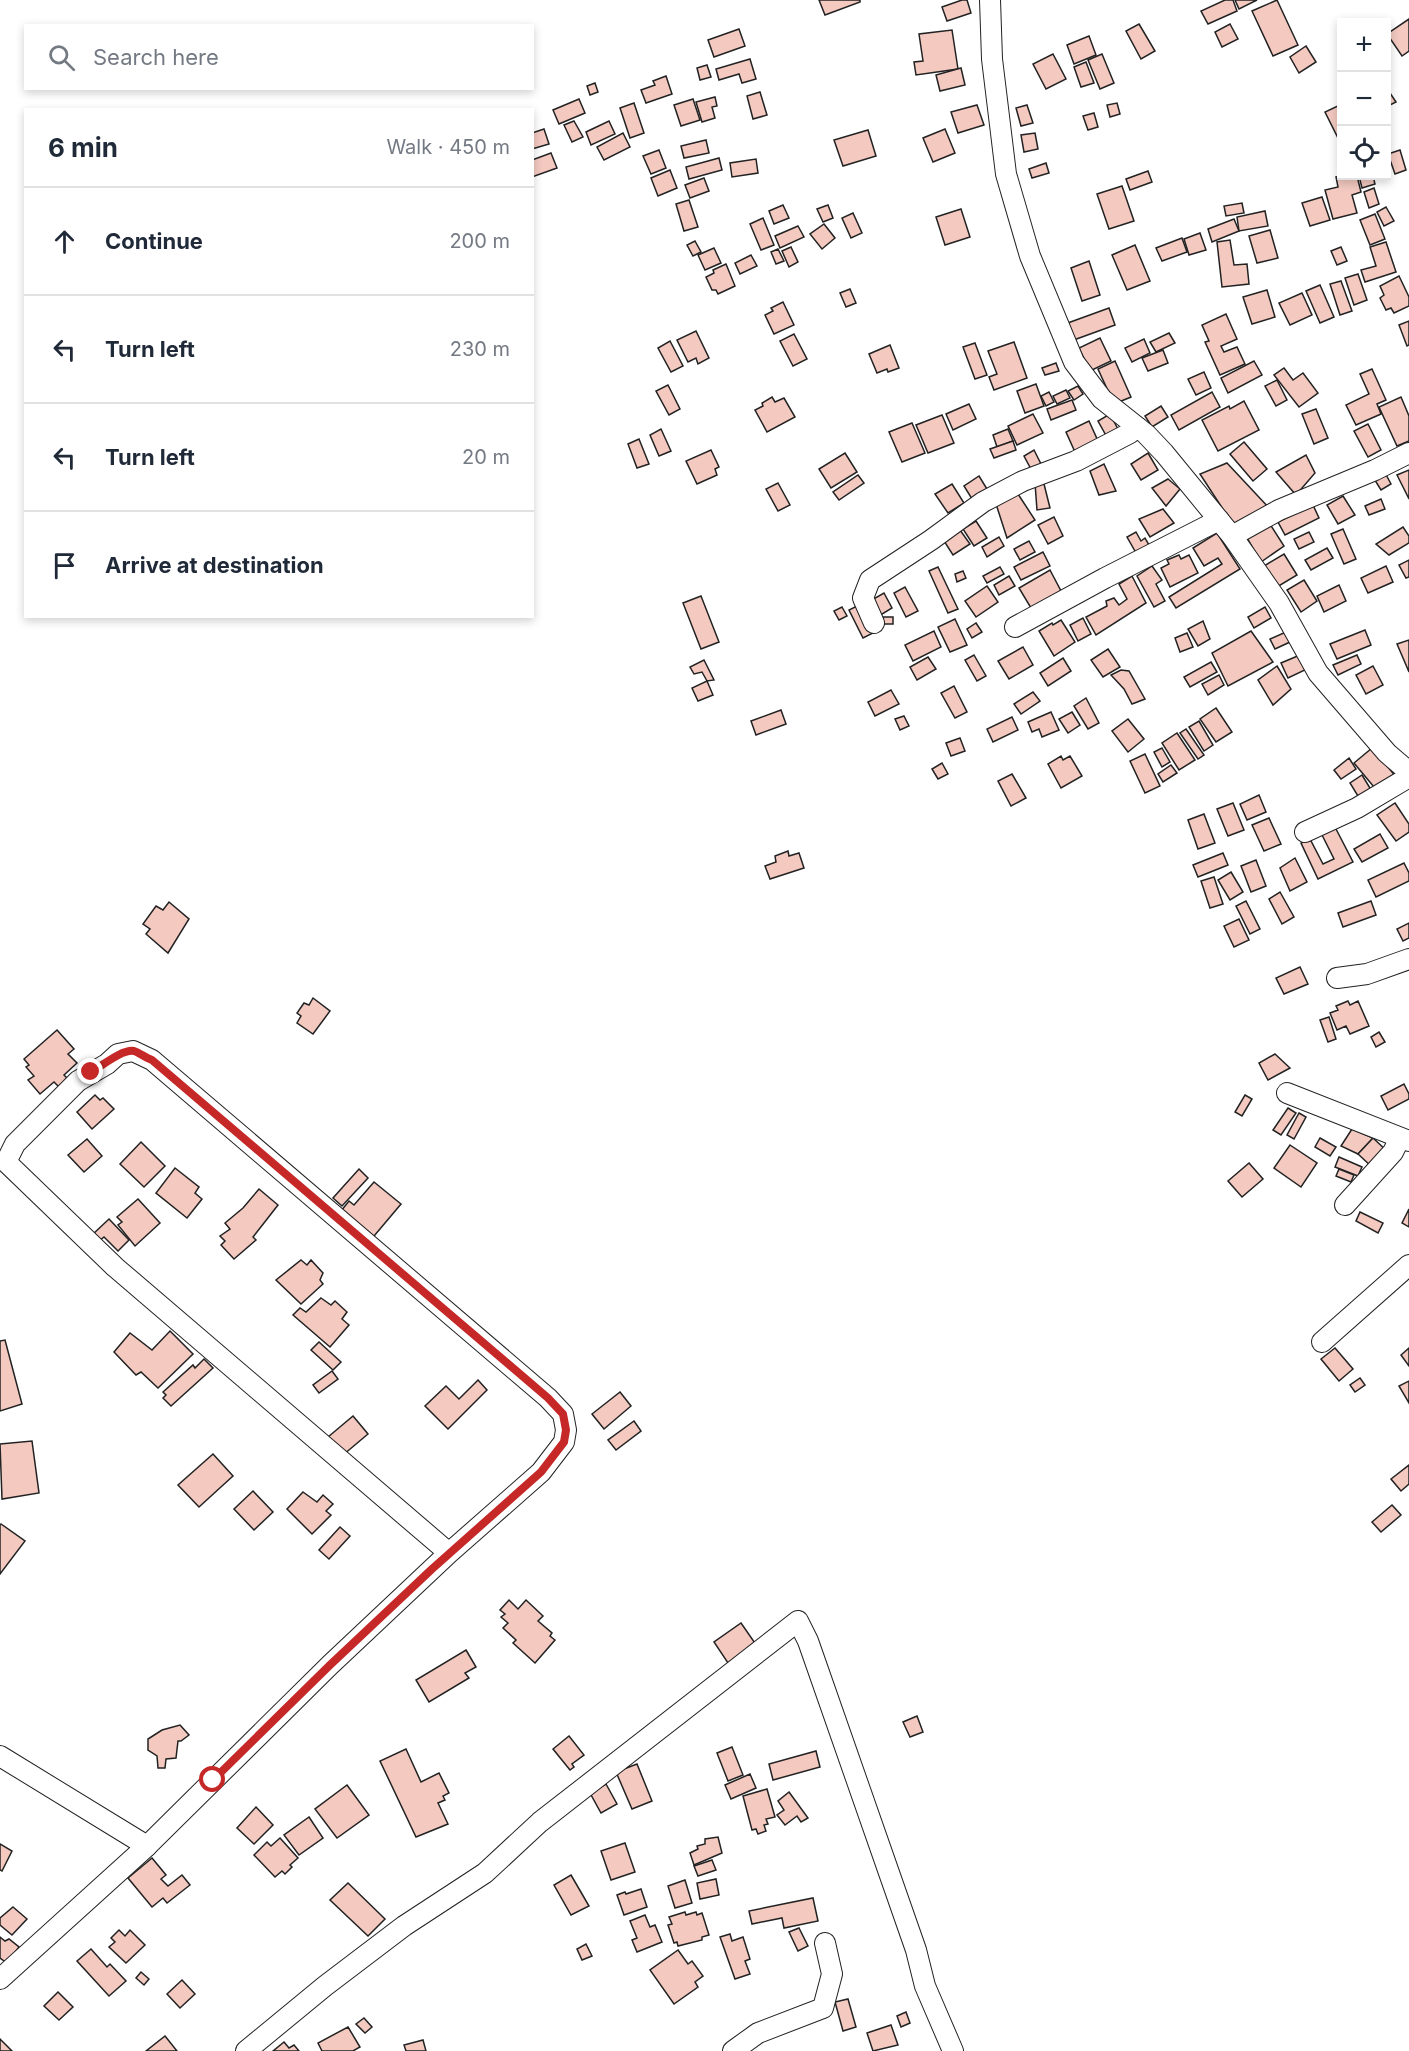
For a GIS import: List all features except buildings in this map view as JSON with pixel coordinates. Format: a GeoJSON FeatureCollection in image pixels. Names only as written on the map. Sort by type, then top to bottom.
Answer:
{"type":"FeatureCollection","features":[{"type":"Feature","properties":{"kind":"street"},"geometry":{"type":"LineString","coordinates":[[990,0],[992,59],[1006,174],[1030,256],[1074,362],[1102,399],[1137,427],[1164,453],[1232,536],[1279,603],[1318,673],[1409,775],[1357,808],[1305,832]]}},
{"type":"Feature","properties":{"kind":"street"},"geometry":{"type":"LineString","coordinates":[[874,622],[863,598],[870,580],[931,540],[983,501],[1023,481],[1076,461],[1130,433],[1137,427]]}},
{"type":"Feature","properties":{"kind":"street"},"geometry":{"type":"LineString","coordinates":[[1232,536],[1279,510],[1375,470],[1409,453]]}},
{"type":"Feature","properties":{"kind":"street"},"geometry":{"type":"LineString","coordinates":[[1015,627],[1219,520]]}},
{"type":"Feature","properties":{"kind":"street"},"geometry":{"type":"LineString","coordinates":[[1337,978],[1367,974],[1409,959]]}},
{"type":"Feature","properties":{"kind":"street"},"geometry":{"type":"LineString","coordinates":[[0,1980],[147,1845],[330,1665],[449,1553],[541,1472],[564,1442],[566,1430],[563,1414],[548,1398],[152,1060],[133,1051],[118,1054],[107,1064],[78,1081],[15,1144],[6,1162],[115,1267],[449,1553]]}},
{"type":"Feature","properties":{"kind":"street"},"geometry":{"type":"LineString","coordinates":[[1287,1093],[1405,1139],[1345,1204]]}},
{"type":"Feature","properties":{"kind":"street"},"geometry":{"type":"LineString","coordinates":[[1322,1342],[1407,1272]]}},
{"type":"Feature","properties":{"kind":"street"},"geometry":{"type":"LineString","coordinates":[[246,2051],[325,1986],[395,1933],[485,1873],[540,1822],[798,1621],[808,1641],[897,1895],[916,1950],[925,1986],[953,2051]]}},
{"type":"Feature","properties":{"kind":"street"},"geometry":{"type":"LineString","coordinates":[[0,1756],[147,1845]]}},
{"type":"Feature","properties":{"kind":"street"},"geometry":{"type":"LineString","coordinates":[[733,2051],[758,2033],[823,2007],[832,1974],[825,1943]]}},
{"type":"Feature","properties":{"kind":"route"},"geometry":{"type":"LineString","coordinates":[[91,1072],[107,1064],[118,1054],[133,1051],[152,1060],[548,1398],[563,1414],[566,1430],[564,1442],[541,1472],[474,1529],[213,1780]]}}]}
